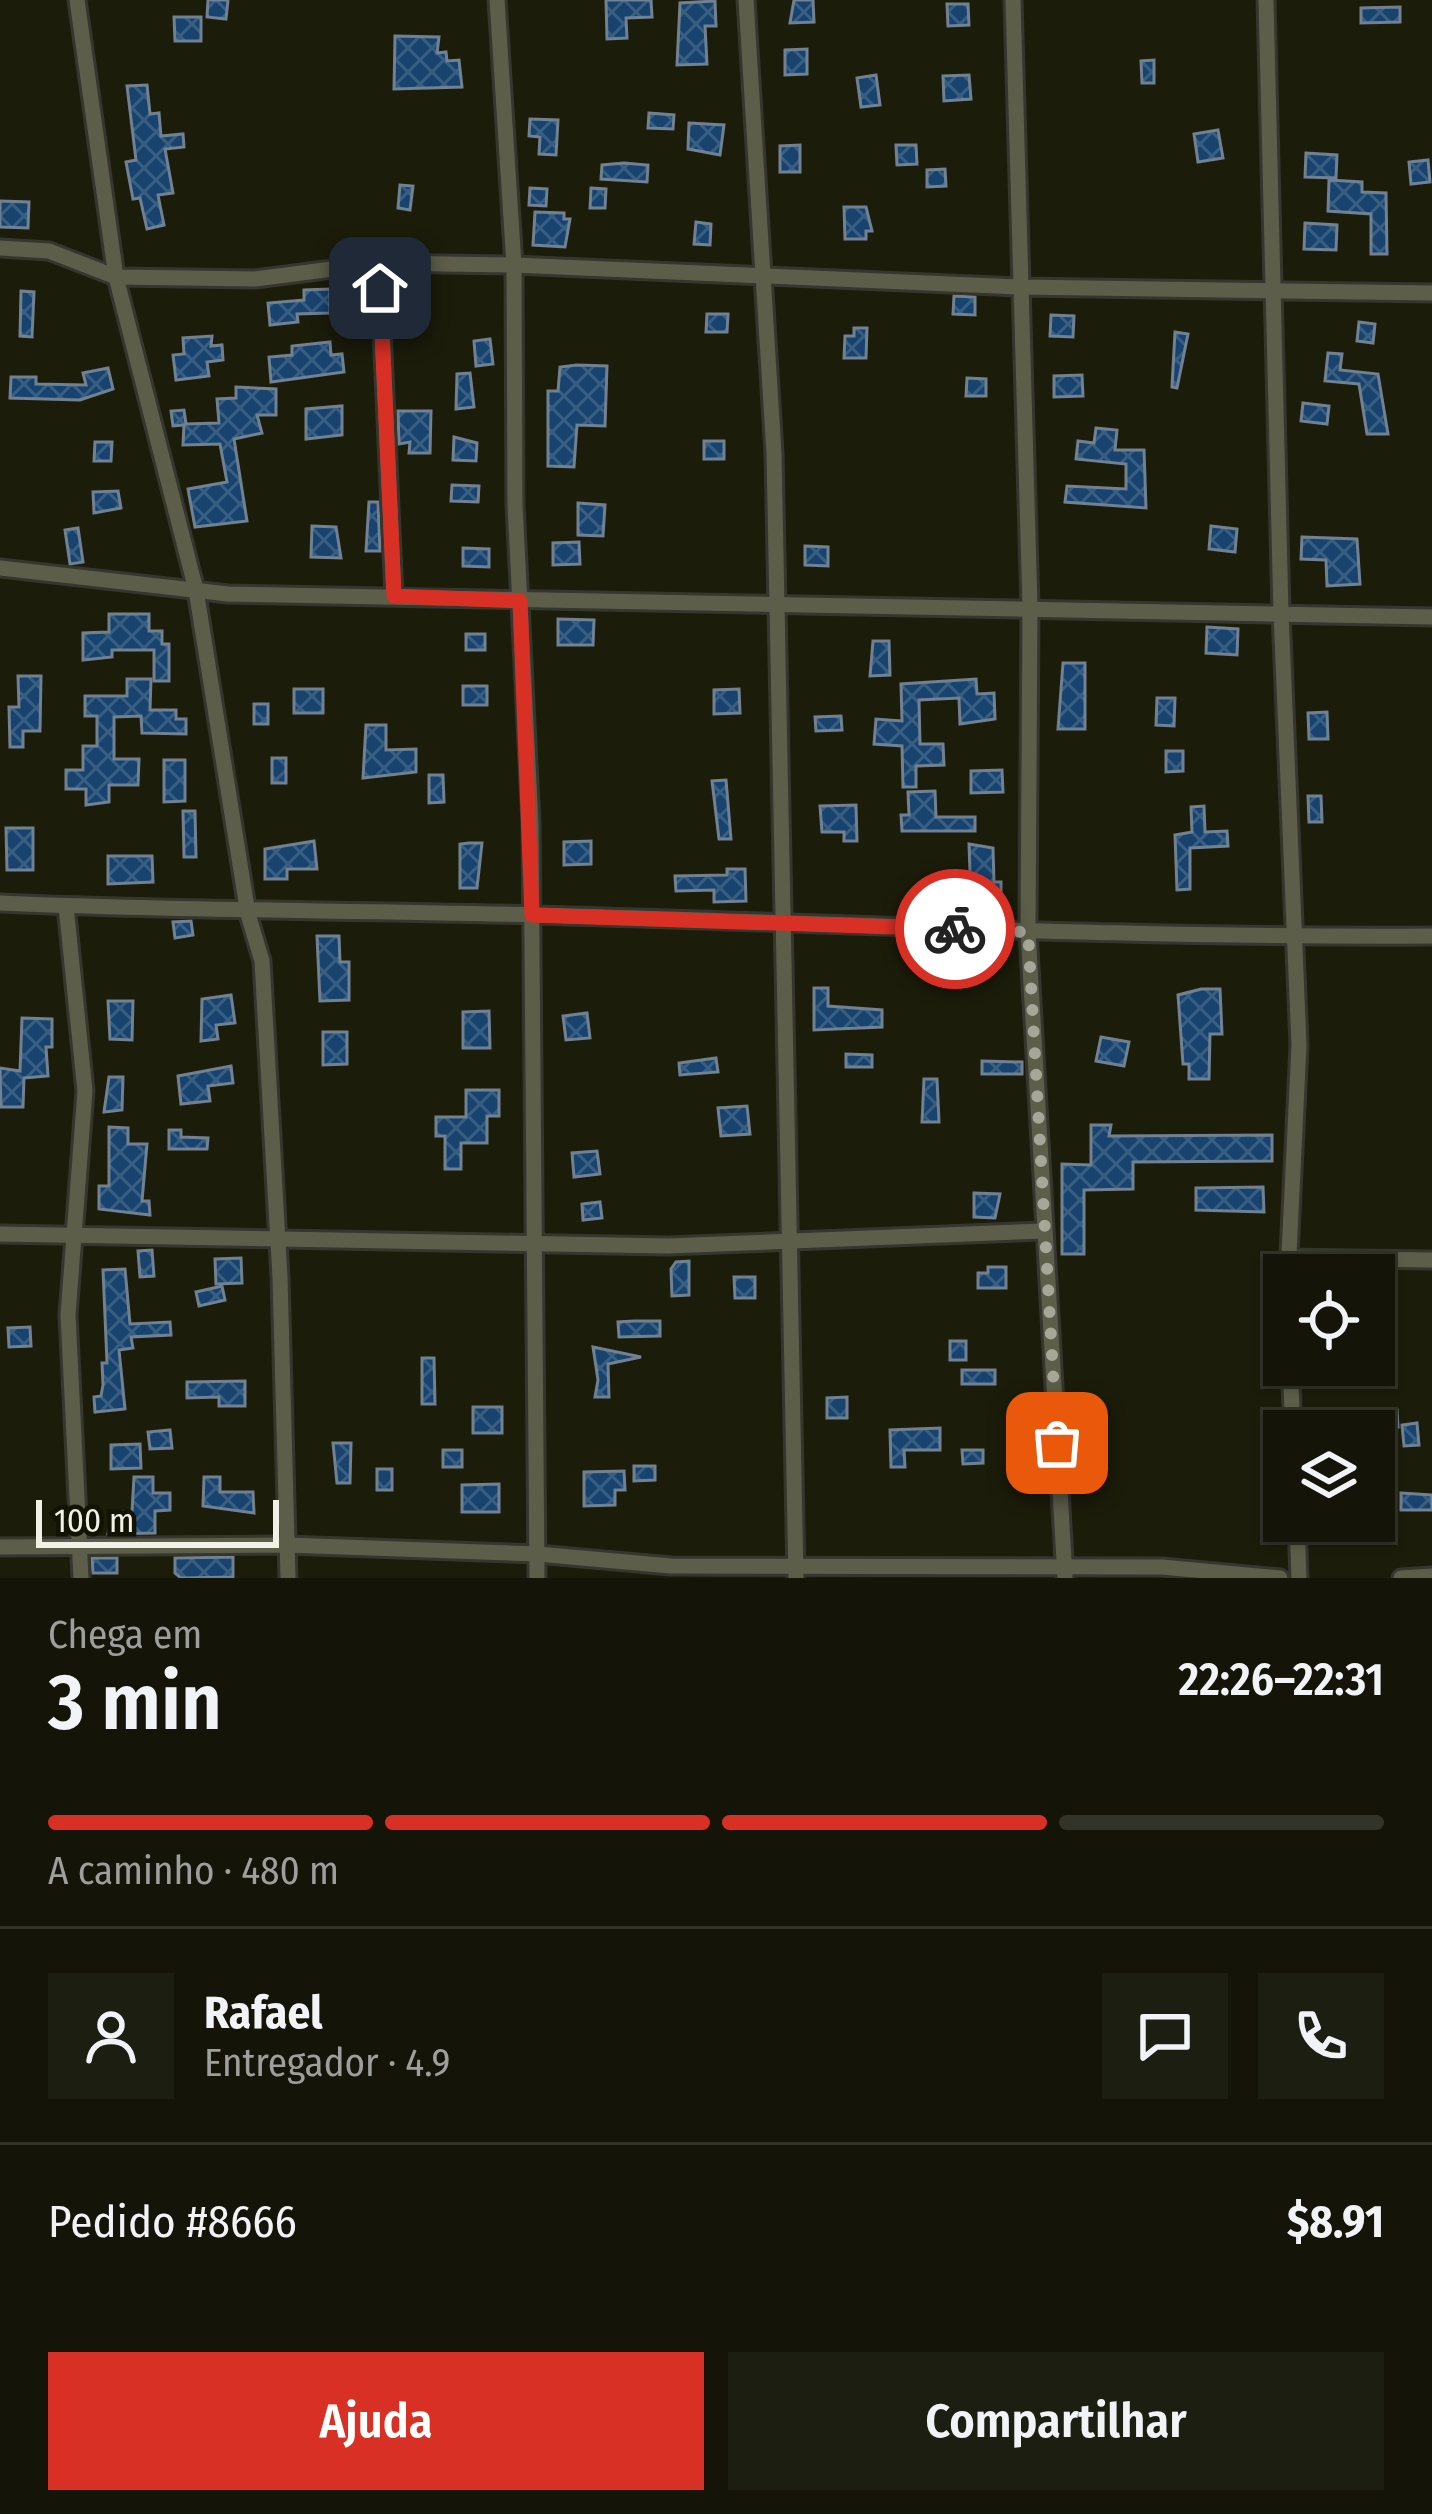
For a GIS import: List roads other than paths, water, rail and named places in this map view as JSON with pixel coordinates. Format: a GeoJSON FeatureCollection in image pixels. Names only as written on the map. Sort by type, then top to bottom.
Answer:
{"type":"FeatureCollection","features":[{"type":"Feature","properties":{"kind":"street"},"geometry":{"type":"LineString","coordinates":[[77,0],[116,277],[196,590],[248,914],[262,961],[288,1578]]}},
{"type":"Feature","properties":{"kind":"street"},"geometry":{"type":"LineString","coordinates":[[497,0],[514,265],[532,915],[538,1578]]}},
{"type":"Feature","properties":{"kind":"street"},"geometry":{"type":"LineString","coordinates":[[746,0],[774,453],[796,1573]]}},
{"type":"Feature","properties":{"kind":"street"},"geometry":{"type":"LineString","coordinates":[[1013,0],[1030,607],[1028,932],[1042,1231],[1066,1574]]}},
{"type":"Feature","properties":{"kind":"street"},"geometry":{"type":"LineString","coordinates":[[1266,0],[1281,613],[1299,1046],[1288,1254]]}},
{"type":"Feature","properties":{"kind":"street"},"geometry":{"type":"LineString","coordinates":[[0,248],[80,259],[116,277],[256,279],[379,263],[1020,287],[1432,292]]}},
{"type":"Feature","properties":{"kind":"street"},"geometry":{"type":"LineString","coordinates":[[379,263],[394,596]]}},
{"type":"Feature","properties":{"kind":"street"},"geometry":{"type":"LineString","coordinates":[[0,568],[196,590],[520,601],[1432,616]]}},
{"type":"Feature","properties":{"kind":"street"},"geometry":{"type":"LineString","coordinates":[[0,903],[248,914],[532,915],[1028,932],[1432,936]]}},
{"type":"Feature","properties":{"kind":"street"},"geometry":{"type":"LineString","coordinates":[[66,906],[86,1091],[68,1315],[81,1578]]}},
{"type":"Feature","properties":{"kind":"street"},"geometry":{"type":"LineString","coordinates":[[0,1234],[276,1235],[668,1246],[788,1237],[1042,1231]]}},
{"type":"Feature","properties":{"kind":"street"},"geometry":{"type":"LineString","coordinates":[[1395,1262],[1432,1260]]}},
{"type":"Feature","properties":{"kind":"street"},"geometry":{"type":"LineString","coordinates":[[1298,1542],[1299,1578]]}},
{"type":"Feature","properties":{"kind":"street"},"geometry":{"type":"LineString","coordinates":[[0,1547],[287,1545],[537,1554],[796,1573],[1066,1574],[1162,1568],[1280,1578]]}},
{"type":"Feature","properties":{"kind":"street"},"geometry":{"type":"LineString","coordinates":[[1401,1578],[1432,1576]]}}]}
